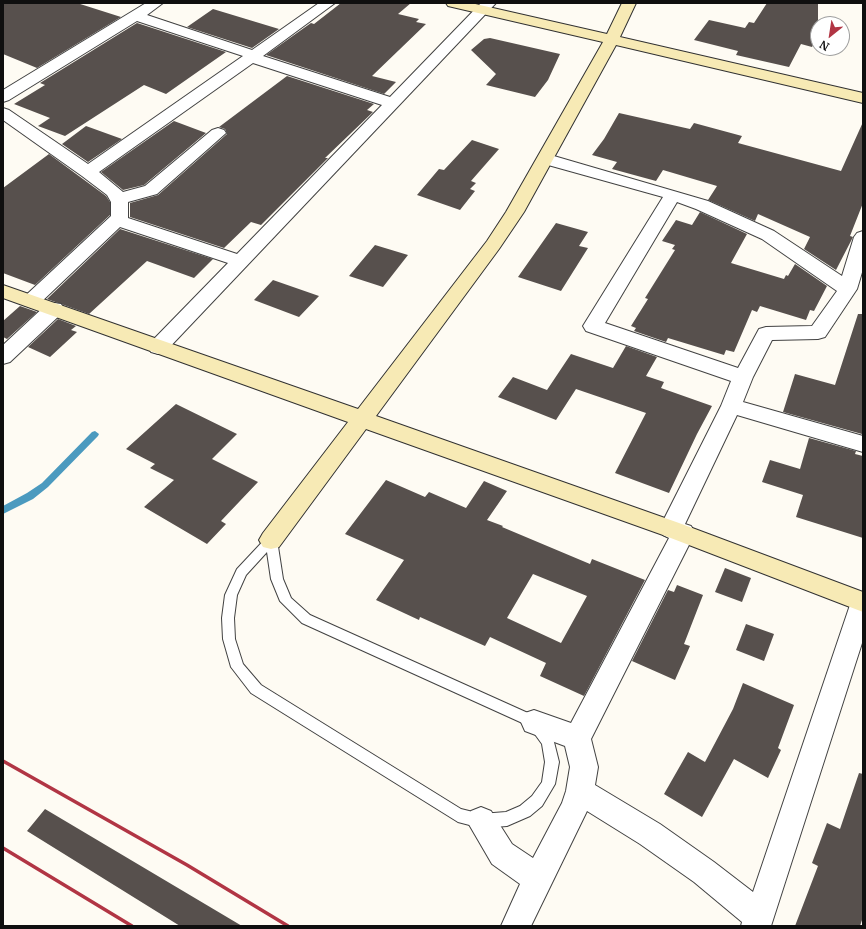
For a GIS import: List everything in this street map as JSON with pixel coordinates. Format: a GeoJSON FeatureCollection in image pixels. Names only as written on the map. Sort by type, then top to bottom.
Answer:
{"type":"FeatureCollection","features":[{"type":"Feature","properties":{"kind":"street"},"geometry":{"type":"LineString","coordinates":[[3,97],[156,3]]}},
{"type":"Feature","properties":{"kind":"street"},"geometry":{"type":"LineString","coordinates":[[88,172],[328,3]]}},
{"type":"Feature","properties":{"kind":"street"},"geometry":{"type":"LineString","coordinates":[[453,3],[486,6],[612,40],[863,98]]}},
{"type":"Feature","properties":{"kind":"street"},"geometry":{"type":"LineString","coordinates":[[271,540],[493,245],[516,212],[612,40],[629,3]]}},
{"type":"Feature","properties":{"kind":"street"},"geometry":{"type":"LineString","coordinates":[[158,347],[486,6]]}},
{"type":"Feature","properties":{"kind":"street"},"geometry":{"type":"LineString","coordinates":[[136,16],[393,103]]}},
{"type":"Feature","properties":{"kind":"street"},"geometry":{"type":"LineString","coordinates":[[3,113],[88,172],[114,192],[120,202],[120,216],[117,220],[31,301]]}},
{"type":"Feature","properties":{"kind":"street"},"geometry":{"type":"LineString","coordinates":[[118,198],[151,190],[218,133]]}},
{"type":"Feature","properties":{"kind":"street"},"geometry":{"type":"LineString","coordinates":[[546,159],[673,195],[702,205],[768,235],[848,289]]}},
{"type":"Feature","properties":{"kind":"street"},"geometry":{"type":"LineString","coordinates":[[673,195],[593,326],[743,377]]}},
{"type":"Feature","properties":{"kind":"street"},"geometry":{"type":"LineString","coordinates":[[117,220],[241,261]]}},
{"type":"Feature","properties":{"kind":"street"},"geometry":{"type":"LineString","coordinates":[[516,926],[574,808],[580,791],[584,767],[577,738],[677,531],[743,377],[766,334],[818,332],[848,289],[863,237]]}},
{"type":"Feature","properties":{"kind":"street"},"geometry":{"type":"LineString","coordinates":[[3,291],[677,531],[863,602],[758,921],[704,872],[656,838],[580,791]]}},
{"type":"Feature","properties":{"kind":"street"},"geometry":{"type":"LineString","coordinates":[[3,356],[54,310]]}},
{"type":"Feature","properties":{"kind":"street"},"geometry":{"type":"LineString","coordinates":[[731,406],[863,444]]}},
{"type":"Feature","properties":{"kind":"street"},"geometry":{"type":"LineString","coordinates":[[534,722],[577,738]]}},
{"type":"Feature","properties":{"kind":"street"},"geometry":{"type":"LineString","coordinates":[[482,821],[502,854],[538,879]]}},
{"type":"Feature","properties":{"kind":"lane"},"geometry":{"type":"LineString","coordinates":[[271,540],[277,579],[286,601],[306,619],[534,722],[548,742],[552,762],[548,784],[537,801],[526,811],[507,819],[482,821],[458,816],[256,689],[237,667],[229,638],[228,618],[231,595],[241,572],[271,540]]}},
{"type":"Feature","properties":{"kind":"building"},"geometry":{"type":"Polygon","coordinates":[[[3,3],[77,3],[121,17],[37,68],[3,54],[3,3]]]}},
{"type":"Feature","properties":{"kind":"building"},"geometry":{"type":"Polygon","coordinates":[[[341,3],[411,3],[398,14],[419,19],[416,22],[426,24],[372,76],[396,82],[384,94],[266,55],[311,23],[314,24],[341,3]]]}},
{"type":"Feature","properties":{"kind":"building"},"geometry":{"type":"Polygon","coordinates":[[[767,3],[818,3],[818,16],[810,16],[810,46],[801,44],[789,67],[736,55],[738,51],[694,40],[709,20],[745,28],[749,22],[754,23],[767,3]]]}},
{"type":"Feature","properties":{"kind":"building"},"geometry":{"type":"Polygon","coordinates":[[[213,9],[279,29],[252,48],[187,27],[213,9]]]}},
{"type":"Feature","properties":{"kind":"building"},"geometry":{"type":"Polygon","coordinates":[[[137,23],[226,52],[166,94],[144,85],[65,136],[38,126],[50,118],[14,104],[45,85],[40,83],[137,23]]]}},
{"type":"Feature","properties":{"kind":"building"},"geometry":{"type":"Polygon","coordinates":[[[490,38],[560,54],[548,80],[535,97],[486,85],[496,74],[471,50],[484,39],[490,38]]]}},
{"type":"Feature","properties":{"kind":"building"},"geometry":{"type":"Polygon","coordinates":[[[287,76],[374,104],[367,110],[373,112],[325,158],[328,158],[261,225],[251,222],[224,248],[130,217],[130,203],[158,195],[227,134],[225,129],[219,127],[287,76]]]}},
{"type":"Feature","properties":{"kind":"building"},"geometry":{"type":"Polygon","coordinates":[[[619,113],[690,129],[694,123],[742,136],[738,143],[841,171],[863,122],[863,203],[850,236],[853,237],[836,270],[804,249],[810,237],[758,214],[755,221],[708,200],[717,186],[663,170],[656,181],[612,169],[617,162],[592,155],[604,139],[619,113]]]}},
{"type":"Feature","properties":{"kind":"building"},"geometry":{"type":"Polygon","coordinates":[[[174,121],[206,133],[144,185],[123,190],[101,172],[174,121]]]}},
{"type":"Feature","properties":{"kind":"building"},"geometry":{"type":"Polygon","coordinates":[[[86,126],[122,139],[88,162],[62,144],[86,126]]]}},
{"type":"Feature","properties":{"kind":"building"},"geometry":{"type":"Polygon","coordinates":[[[472,140],[499,149],[471,181],[476,183],[470,189],[475,191],[460,210],[417,195],[439,169],[444,170],[472,140]]]}},
{"type":"Feature","properties":{"kind":"building"},"geometry":{"type":"Polygon","coordinates":[[[49,154],[106,196],[110,202],[110,215],[35,285],[3,273],[3,188],[49,154]]]}},
{"type":"Feature","properties":{"kind":"building"},"geometry":{"type":"Polygon","coordinates":[[[700,212],[747,234],[731,263],[784,279],[786,275],[788,276],[795,264],[827,286],[814,311],[810,310],[806,320],[760,306],[757,312],[752,310],[734,352],[726,350],[724,355],[668,338],[666,342],[634,331],[636,328],[631,326],[648,299],[645,298],[675,250],[672,249],[675,245],[662,241],[676,220],[692,225],[700,212]]]}},
{"type":"Feature","properties":{"kind":"building"},"geometry":{"type":"Polygon","coordinates":[[[556,223],[588,232],[579,246],[588,248],[561,291],[518,277],[556,223]]]}},
{"type":"Feature","properties":{"kind":"building"},"geometry":{"type":"Polygon","coordinates":[[[120,229],[213,259],[194,278],[147,261],[89,314],[47,299],[120,229]]]}},
{"type":"Feature","properties":{"kind":"building"},"geometry":{"type":"Polygon","coordinates":[[[375,245],[408,255],[383,287],[349,276],[375,245]]]}},
{"type":"Feature","properties":{"kind":"building"},"geometry":{"type":"Polygon","coordinates":[[[273,280],[319,296],[299,317],[254,300],[273,280]]]}},
{"type":"Feature","properties":{"kind":"building"},"geometry":{"type":"Polygon","coordinates":[[[20,306],[37,312],[7,339],[3,337],[3,321],[20,306]]]}},
{"type":"Feature","properties":{"kind":"building"},"geometry":{"type":"Polygon","coordinates":[[[858,314],[863,314],[862,434],[783,412],[795,374],[835,385],[858,314]]]}},
{"type":"Feature","properties":{"kind":"building"},"geometry":{"type":"Polygon","coordinates":[[[58,319],[76,326],[71,330],[77,332],[50,357],[28,347],[58,319]]]}},
{"type":"Feature","properties":{"kind":"building"},"geometry":{"type":"Polygon","coordinates":[[[626,346],[657,357],[646,376],[664,382],[661,388],[712,406],[669,493],[615,473],[646,413],[576,389],[556,420],[498,397],[513,377],[547,390],[571,354],[613,368],[626,346]]]}},
{"type":"Feature","properties":{"kind":"building"},"geometry":{"type":"Polygon","coordinates":[[[176,404],[237,434],[212,459],[258,482],[221,521],[226,524],[207,544],[144,507],[174,480],[150,468],[155,464],[126,449],[176,404]]]}},
{"type":"Feature","properties":{"kind":"building"},"geometry":{"type":"Polygon","coordinates":[[[809,438],[856,451],[855,454],[863,456],[863,538],[796,517],[803,495],[762,482],[770,460],[800,469],[809,438]]]}},
{"type":"Feature","properties":{"kind":"building"},"geometry":{"type":"Polygon","coordinates":[[[386,480],[425,497],[429,492],[466,508],[484,481],[507,491],[487,520],[590,564],[592,559],[645,580],[584,696],[540,676],[546,663],[490,637],[485,646],[420,617],[419,620],[376,600],[404,560],[345,534],[386,480]],[[533,574],[507,618],[561,643],[587,596],[533,574]]]}},
{"type":"Feature","properties":{"kind":"building"},"geometry":{"type":"Polygon","coordinates":[[[725,568],[751,578],[742,602],[715,592],[725,568]]]}},
{"type":"Feature","properties":{"kind":"building"},"geometry":{"type":"Polygon","coordinates":[[[677,585],[703,595],[684,644],[690,646],[675,680],[632,661],[668,590],[674,592],[677,585]]]}},
{"type":"Feature","properties":{"kind":"building"},"geometry":{"type":"Polygon","coordinates":[[[746,624],[774,634],[764,661],[736,650],[746,624]]]}},
{"type":"Feature","properties":{"kind":"building"},"geometry":{"type":"Polygon","coordinates":[[[743,683],[794,705],[778,748],[781,750],[768,778],[734,759],[702,817],[664,794],[688,752],[705,762],[733,709],[743,683]]]}},
{"type":"Feature","properties":{"kind":"building"},"geometry":{"type":"Polygon","coordinates":[[[859,773],[863,774],[863,917],[860,926],[795,926],[818,866],[812,863],[827,823],[840,829],[859,773]]]}},
{"type":"Feature","properties":{"kind":"building"},"geometry":{"type":"Polygon","coordinates":[[[45,809],[242,926],[180,926],[27,831],[45,809]]]}},
{"type":"Feature","properties":{"kind":"waterway"},"geometry":{"type":"LineString","coordinates":[[3,510],[30,496],[45,485],[95,434]]}},
{"type":"Feature","properties":{"kind":"railway"},"geometry":{"type":"LineString","coordinates":[[3,761],[187,865],[288,926]]}},
{"type":"Feature","properties":{"kind":"railway"},"geometry":{"type":"LineString","coordinates":[[3,848],[132,926]]}}]}
